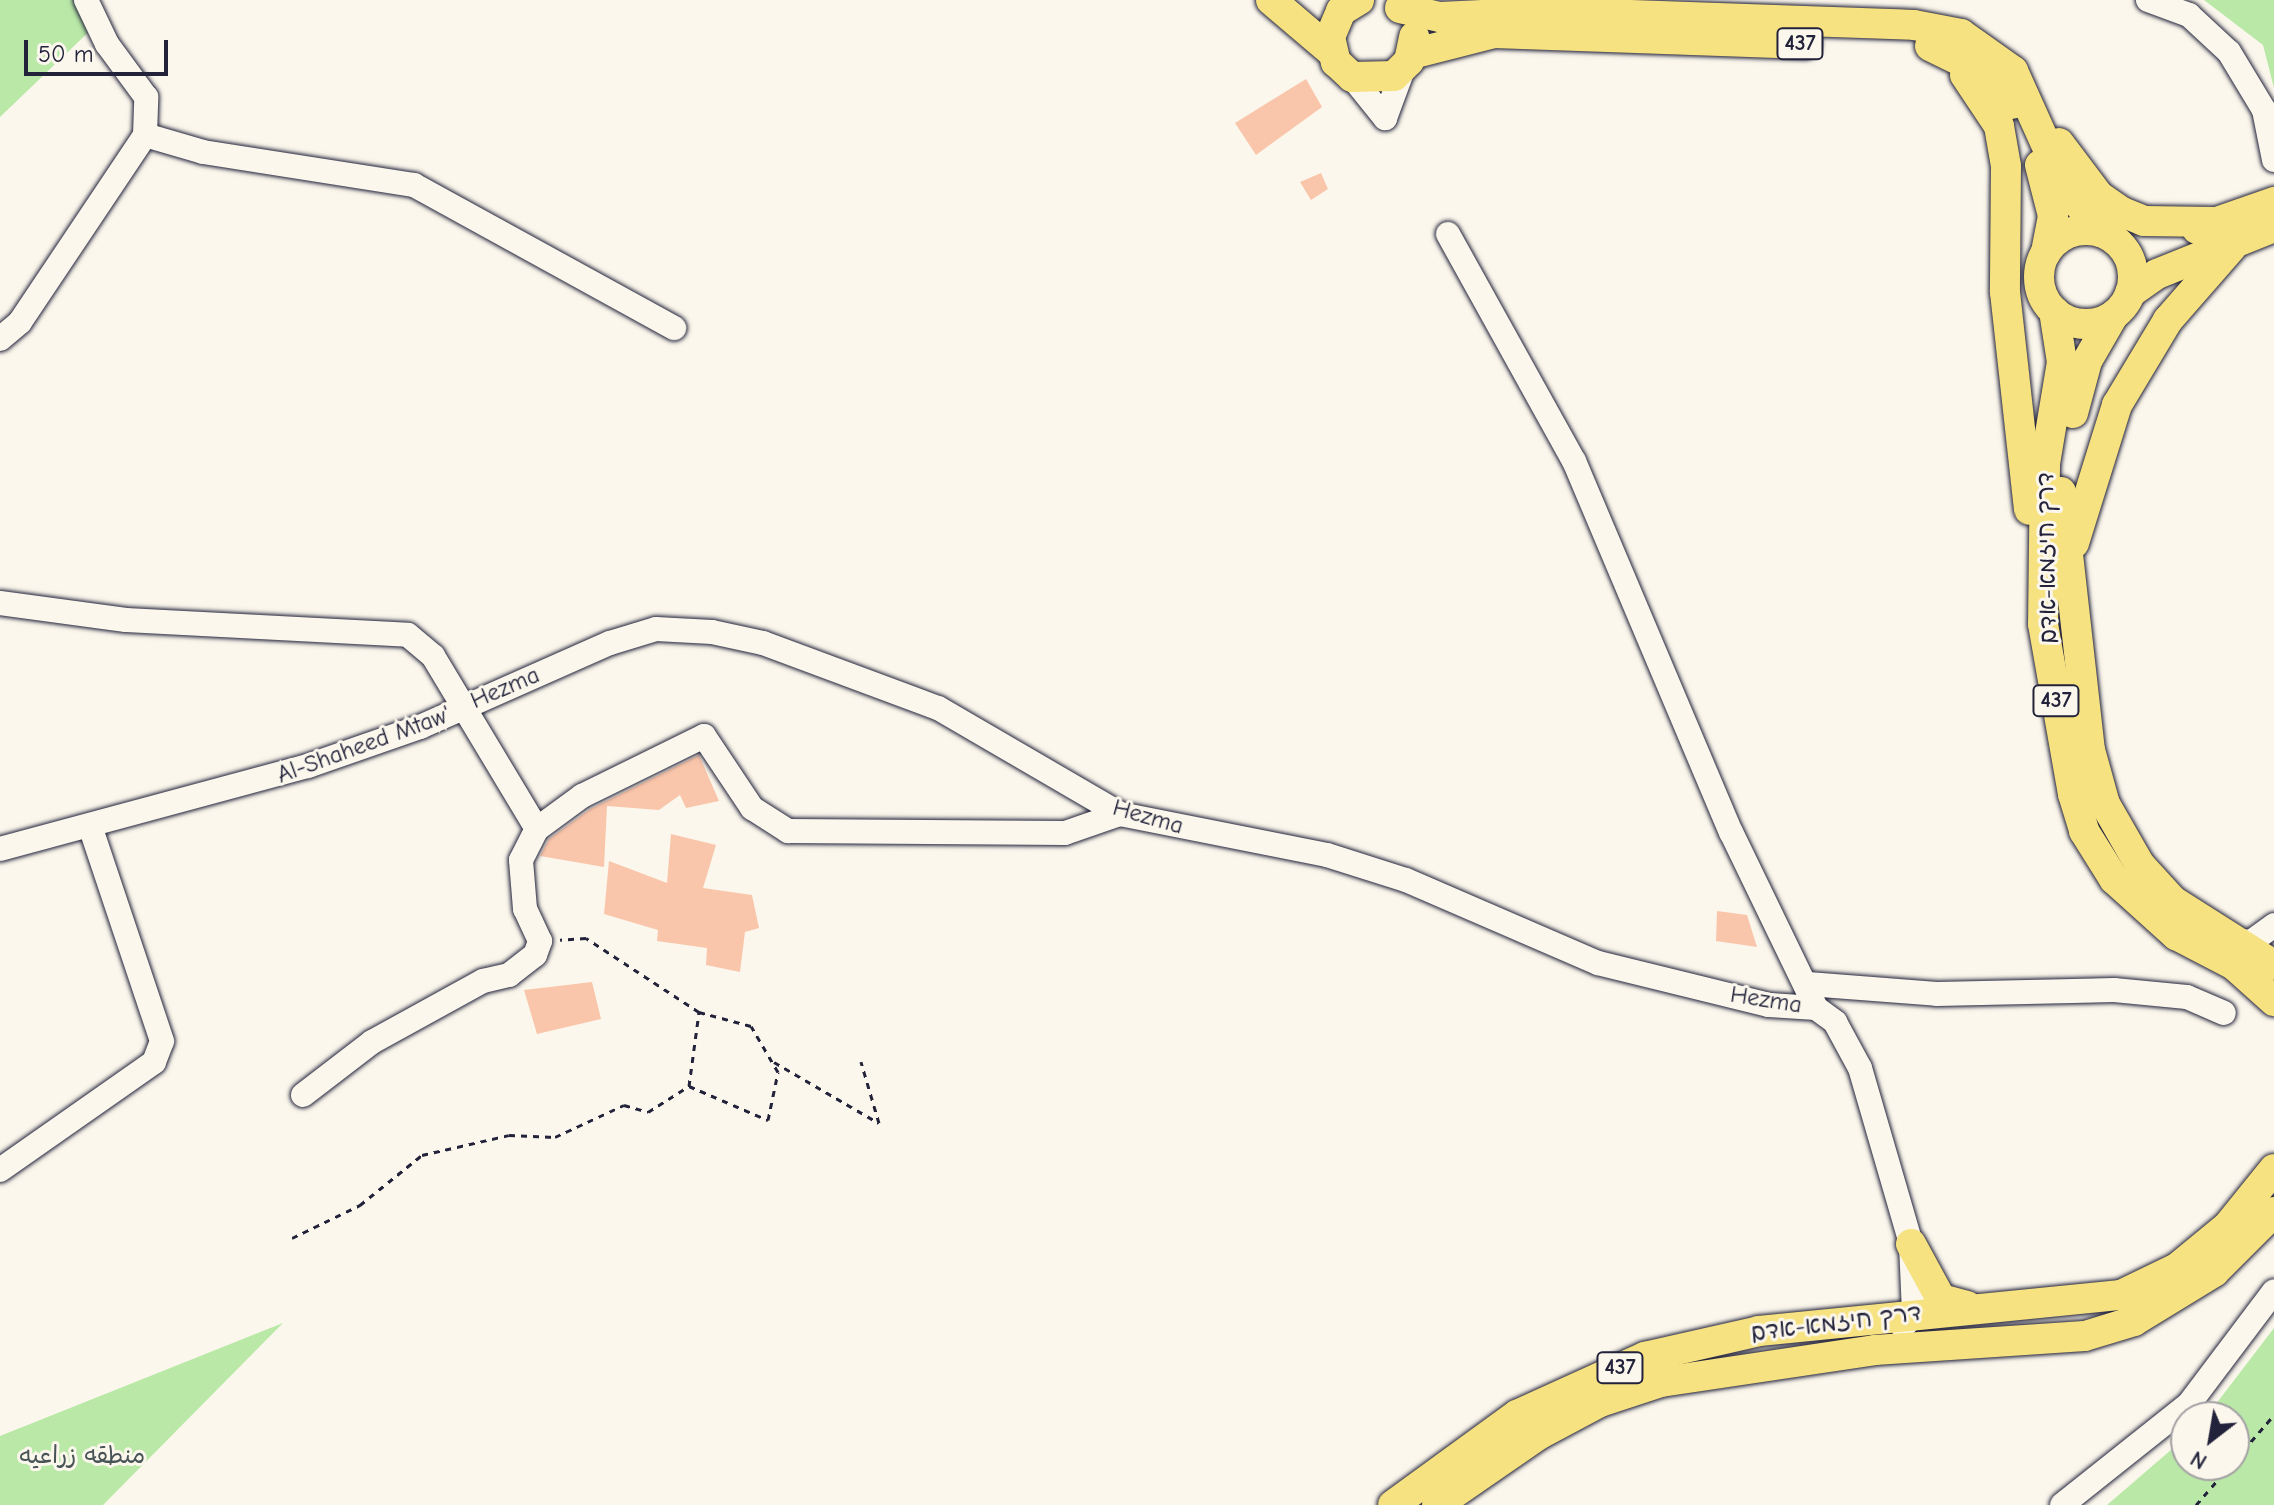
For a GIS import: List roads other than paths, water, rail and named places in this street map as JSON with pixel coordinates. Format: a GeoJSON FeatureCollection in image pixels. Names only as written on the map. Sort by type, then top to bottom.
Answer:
{"type":"FeatureCollection","features":[{"type":"Feature","properties":{"kind":"main road"},"geometry":{"type":"LineString","coordinates":[[1271,0],[1332,52],[1352,77],[1380,81],[1408,61],[1413,29],[1392,4]]}},
{"type":"Feature","properties":{"kind":"main road"},"geometry":{"type":"LineString","coordinates":[[1332,52],[1333,23],[1347,1]]}},
{"type":"Feature","properties":{"kind":"main road","name":"437"},"geometry":{"type":"LineString","coordinates":[[1392,4],[1440,17],[1545,12],[1940,28],[2000,56],[2027,96],[2066,189],[2108,236]]}},
{"type":"Feature","properties":{"kind":"main road","name":"437"},"geometry":{"type":"LineString","coordinates":[[1408,61],[1494,33],[1943,49],[1993,77],[2028,131],[2053,216],[2046,252]]}},
{"type":"Feature","properties":{"kind":"main road"},"geometry":{"type":"LineString","coordinates":[[1943,49],[1983,95],[2002,139],[2009,347],[2043,624]]}},
{"type":"Feature","properties":{"kind":"main road"},"geometry":{"type":"LineString","coordinates":[[2027,96],[2099,196],[2122,212],[2144,221],[2224,235]]}},
{"type":"Feature","properties":{"kind":"main road"},"geometry":{"type":"LineString","coordinates":[[2274,202],[2224,235],[2157,274],[2122,305],[2083,324],[2054,311],[2040,283],[2046,252],[2071,232],[2146,239],[2224,235],[2274,227]]}},
{"type":"Feature","properties":{"kind":"main road"},"geometry":{"type":"LineString","coordinates":[[2066,580],[2084,496],[2117,405],[2224,235]]}},
{"type":"Feature","properties":{"kind":"main road"},"geometry":{"type":"LineString","coordinates":[[2108,236],[2133,269],[2122,305]]}},
{"type":"Feature","properties":{"kind":"main road","name":"דרך חיזמא-אדם"},"geometry":{"type":"LineString","coordinates":[[2122,305],[2082,376],[2066,448],[2066,580],[2090,750],[2105,804],[2140,865],[2173,901],[2274,963]]}},
{"type":"Feature","properties":{"kind":"main road","name":"דרך חיזמא-אדם"},"geometry":{"type":"LineString","coordinates":[[2054,311],[2062,362],[2045,464],[2043,624],[2084,831],[2114,879],[2149,912],[2234,965],[2274,1001]]}},
{"type":"Feature","properties":{"kind":"main road","name":"דרך חיזמא-אדם"},"geometry":{"type":"LineString","coordinates":[[1437,1505],[1600,1402],[1718,1371],[1878,1336],[1914,1314],[2121,1295],[2177,1268],[2228,1226],[2274,1169]]}},
{"type":"Feature","properties":{"kind":"main road","name":"דרך חיזמא-אדם"},"geometry":{"type":"LineString","coordinates":[[1393,1505],[1517,1415],[1645,1357],[1759,1331],[1878,1336],[1961,1346],[2085,1336],[2134,1321],[2190,1290],[2274,1212]]}},
{"type":"Feature","properties":{"kind":"main road"},"geometry":{"type":"LineString","coordinates":[[1911,1244],[1941,1299],[1973,1307]]}},
{"type":"Feature","properties":{"kind":"main road"},"geometry":{"type":"LineString","coordinates":[[1878,1336],[1901,1306],[1912,1274]]}},
{"type":"Feature","properties":{"kind":"street"},"geometry":{"type":"LineString","coordinates":[[0,339],[20,322],[145,135],[146,97],[107,44],[86,0]]}},
{"type":"Feature","properties":{"kind":"street"},"geometry":{"type":"LineString","coordinates":[[2148,0],[2189,15],[2229,52],[2264,110],[2274,160]]}},
{"type":"Feature","properties":{"kind":"street"},"geometry":{"type":"LineString","coordinates":[[145,135],[203,152],[414,185],[674,328]]}},
{"type":"Feature","properties":{"kind":"street"},"geometry":{"type":"LineString","coordinates":[[1448,234],[1574,461],[1731,832],[1808,984],[1816,1008],[1835,1022],[1860,1068],[1911,1244],[1914,1314],[1961,1346]]}},
{"type":"Feature","properties":{"kind":"street"},"geometry":{"type":"LineString","coordinates":[[0,603],[126,620],[387,630],[423,644],[459,708]]}},
{"type":"Feature","properties":{"kind":"street","name":"Hezma"},"geometry":{"type":"LineString","coordinates":[[459,708],[641,633],[712,632],[763,643],[938,708],[1120,814],[1327,855],[1406,880],[1598,963],[1769,1005],[1816,1008]]}},
{"type":"Feature","properties":{"kind":"street","name":"Al-Shaheed Mtaw'"},"geometry":{"type":"LineString","coordinates":[[0,849],[254,784],[459,708],[537,829]]}},
{"type":"Feature","properties":{"kind":"street"},"geometry":{"type":"LineString","coordinates":[[303,1095],[372,1042],[463,991],[509,975],[535,955],[540,941],[525,909],[521,860],[537,829],[651,758],[704,736],[752,808],[788,831],[1065,833],[1120,814]]}},
{"type":"Feature","properties":{"kind":"street"},"geometry":{"type":"LineString","coordinates":[[0,1170],[154,1062],[162,1041],[90,826]]}},
{"type":"Feature","properties":{"kind":"street"},"geometry":{"type":"LineString","coordinates":[[2234,940],[2251,942],[2272,927]]}},
{"type":"Feature","properties":{"kind":"street"},"geometry":{"type":"LineString","coordinates":[[2272,927],[2274,963]]}},
{"type":"Feature","properties":{"kind":"street"},"geometry":{"type":"LineString","coordinates":[[1808,984],[1937,994],[2114,990],[2187,997],[2224,1013]]}},
{"type":"Feature","properties":{"kind":"street"},"geometry":{"type":"LineString","coordinates":[[2062,1505],[2189,1404],[2274,1291]]}},
{"type":"Feature","properties":{"kind":"park label","name":"منطقه زراعيه"},"geometry":{"type":"Point","coordinates":[82,1456]}}]}
